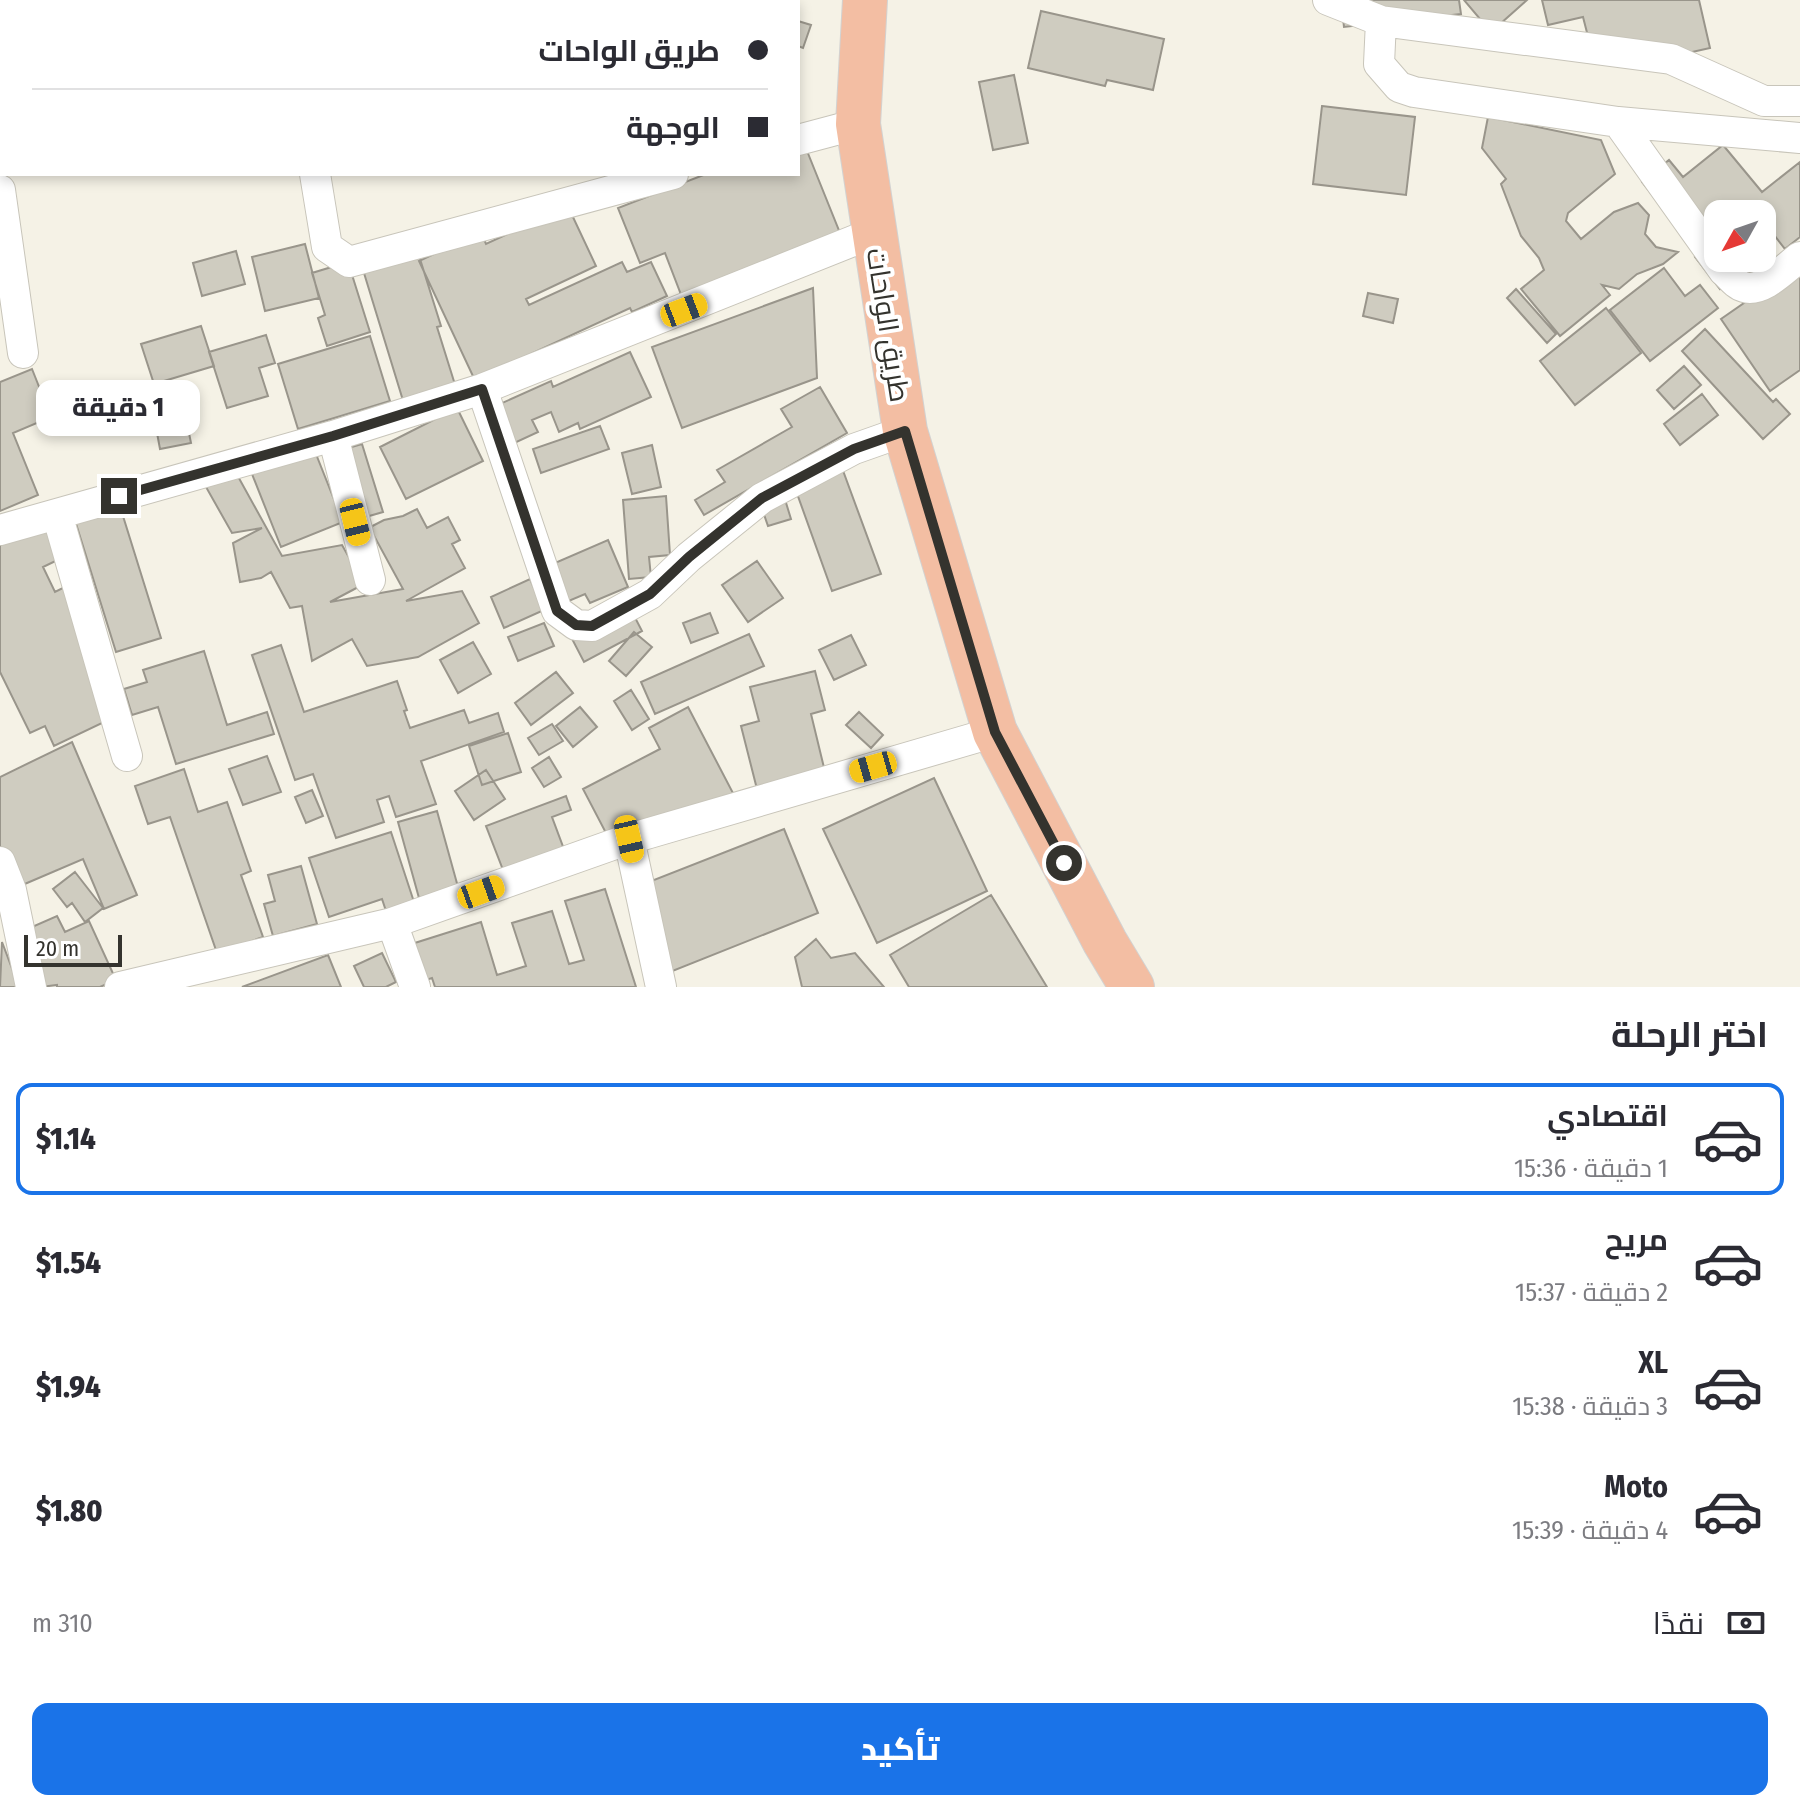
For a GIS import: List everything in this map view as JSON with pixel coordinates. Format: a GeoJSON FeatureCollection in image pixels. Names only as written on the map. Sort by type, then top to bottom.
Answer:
{"type":"FeatureCollection","features":[{"type":"Feature","properties":{"kind":"main road","name":"طريق الواحات"},"geometry":{"type":"LineString","coordinates":[[865,0],[858,124],[905,431],[995,732],[1105,942],[1132,987]]}},
{"type":"Feature","properties":{"kind":"street"},"geometry":{"type":"LineString","coordinates":[[1328,0],[1381,21],[1671,59],[1764,101],[1800,101]]}},
{"type":"Feature","properties":{"kind":"street"},"geometry":{"type":"LineString","coordinates":[[1381,21],[1379,64],[1399,87],[1414,92],[1618,122],[1800,138]]}},
{"type":"Feature","properties":{"kind":"street"},"geometry":{"type":"LineString","coordinates":[[1618,122],[1724,271],[1741,286],[1761,286],[1800,257]]}},
{"type":"Feature","properties":{"kind":"street"},"geometry":{"type":"LineString","coordinates":[[800,139],[858,124]]}},
{"type":"Feature","properties":{"kind":"street"},"geometry":{"type":"LineString","coordinates":[[315,176],[327,247],[349,262],[666,176]]}},
{"type":"Feature","properties":{"kind":"street"},"geometry":{"type":"LineString","coordinates":[[0,190],[23,353]]}},
{"type":"Feature","properties":{"kind":"street"},"geometry":{"type":"LineString","coordinates":[[0,530],[333,436],[482,389],[873,233]]}},
{"type":"Feature","properties":{"kind":"street"},"geometry":{"type":"LineString","coordinates":[[482,389],[557,611],[576,625],[592,626],[650,594],[689,557],[762,498],[854,449],[905,431]]}},
{"type":"Feature","properties":{"kind":"street"},"geometry":{"type":"LineString","coordinates":[[333,436],[370,580]]}},
{"type":"Feature","properties":{"kind":"street"},"geometry":{"type":"LineString","coordinates":[[57,514],[127,756]]}},
{"type":"Feature","properties":{"kind":"street"},"geometry":{"type":"LineString","coordinates":[[120,987],[392,923],[629,839],[995,732]]}},
{"type":"Feature","properties":{"kind":"street"},"geometry":{"type":"LineString","coordinates":[[629,839],[661,987]]}},
{"type":"Feature","properties":{"kind":"street"},"geometry":{"type":"LineString","coordinates":[[0,862],[11,890],[31,987]]}},
{"type":"Feature","properties":{"kind":"street"},"geometry":{"type":"LineString","coordinates":[[392,923],[415,987]]}},
{"type":"Feature","properties":{"kind":"building"},"geometry":{"type":"Polygon","coordinates":[[[1341,0],[1459,0],[1461,14],[1344,27],[1341,0]]]}},
{"type":"Feature","properties":{"kind":"building"},"geometry":{"type":"Polygon","coordinates":[[[1464,0],[1527,0],[1491,32],[1464,0]]]}},
{"type":"Feature","properties":{"kind":"building"},"geometry":{"type":"Polygon","coordinates":[[[1542,0],[1699,0],[1710,48],[1652,61],[1593,56],[1583,17],[1548,25],[1542,0]]]}},
{"type":"Feature","properties":{"kind":"building"},"geometry":{"type":"Polygon","coordinates":[[[1041,11],[1164,39],[1153,90],[1107,80],[1105,86],[1028,68],[1041,11]]]}},
{"type":"Feature","properties":{"kind":"building"},"geometry":{"type":"Polygon","coordinates":[[[800,22],[811,25],[803,48],[800,47],[800,22]]]}},
{"type":"Feature","properties":{"kind":"building"},"geometry":{"type":"Polygon","coordinates":[[[1014,75],[1028,143],[993,150],[979,82],[1014,75]]]}},
{"type":"Feature","properties":{"kind":"building"},"geometry":{"type":"Polygon","coordinates":[[[1322,106],[1415,117],[1406,195],[1313,184],[1322,106]]]}},
{"type":"Feature","properties":{"kind":"building"},"geometry":{"type":"Polygon","coordinates":[[[1488,117],[1601,140],[1615,174],[1568,213],[1566,221],[1581,239],[1614,212],[1638,203],[1649,215],[1645,234],[1656,247],[1678,252],[1663,264],[1637,274],[1619,289],[1602,285],[1610,295],[1560,336],[1521,289],[1544,270],[1539,258],[1521,236],[1501,184],[1506,179],[1482,148],[1488,117]]]}},
{"type":"Feature","properties":{"kind":"building"},"geometry":{"type":"Polygon","coordinates":[[[800,137],[844,243],[685,305],[665,253],[640,263],[618,208],[701,176],[800,176],[800,137]]]}},
{"type":"Feature","properties":{"kind":"building"},"geometry":{"type":"Polygon","coordinates":[[[1723,145],[1762,192],[1800,162],[1800,237],[1785,249],[1776,238],[1776,200],[1704,200],[1704,237],[1679,229],[1642,182],[1669,160],[1683,177],[1723,145]]]}},
{"type":"Feature","properties":{"kind":"building"},"geometry":{"type":"Polygon","coordinates":[[[564,198],[596,266],[526,299],[529,305],[622,262],[627,272],[651,262],[667,296],[632,312],[630,308],[513,362],[479,389],[419,261],[481,232],[486,244],[544,217],[564,198]]]}},
{"type":"Feature","properties":{"kind":"building"},"geometry":{"type":"Polygon","coordinates":[[[415,243],[457,391],[405,407],[360,260],[415,243]]]}},
{"type":"Feature","properties":{"kind":"building"},"geometry":{"type":"Polygon","coordinates":[[[305,244],[319,298],[265,311],[252,257],[305,244]]]}},
{"type":"Feature","properties":{"kind":"building"},"geometry":{"type":"Polygon","coordinates":[[[1704,250],[1704,269],[1695,257],[1704,250]]]}},
{"type":"Feature","properties":{"kind":"building"},"geometry":{"type":"Polygon","coordinates":[[[236,251],[245,284],[202,296],[193,263],[236,251]]]}},
{"type":"Feature","properties":{"kind":"building"},"geometry":{"type":"Polygon","coordinates":[[[348,262],[370,332],[327,346],[318,318],[325,315],[312,273],[348,262]]]}},
{"type":"Feature","properties":{"kind":"building"},"geometry":{"type":"Polygon","coordinates":[[[1800,264],[1800,370],[1770,391],[1721,319],[1800,264]]]}},
{"type":"Feature","properties":{"kind":"building"},"geometry":{"type":"Polygon","coordinates":[[[1664,268],[1685,296],[1700,285],[1718,308],[1650,361],[1610,310],[1664,268]]]}},
{"type":"Feature","properties":{"kind":"building"},"geometry":{"type":"Polygon","coordinates":[[[1707,272],[1741,272],[1720,289],[1707,272]]]}},
{"type":"Feature","properties":{"kind":"building"},"geometry":{"type":"Polygon","coordinates":[[[813,288],[817,378],[682,428],[652,347],[813,288]]]}},
{"type":"Feature","properties":{"kind":"building"},"geometry":{"type":"Polygon","coordinates":[[[1516,289],[1556,334],[1547,343],[1507,298],[1516,289]]]}},
{"type":"Feature","properties":{"kind":"building"},"geometry":{"type":"Polygon","coordinates":[[[1368,293],[1398,299],[1393,323],[1363,316],[1368,293]]]}},
{"type":"Feature","properties":{"kind":"building"},"geometry":{"type":"Polygon","coordinates":[[[1606,308],[1641,353],[1575,405],[1540,361],[1606,308]]]}},
{"type":"Feature","properties":{"kind":"building"},"geometry":{"type":"Polygon","coordinates":[[[201,326],[214,366],[154,384],[141,344],[201,326]]]}},
{"type":"Feature","properties":{"kind":"building"},"geometry":{"type":"Polygon","coordinates":[[[1705,329],[1773,402],[1776,399],[1790,414],[1763,439],[1682,351],[1705,329]]]}},
{"type":"Feature","properties":{"kind":"building"},"geometry":{"type":"Polygon","coordinates":[[[266,335],[275,363],[259,368],[268,396],[227,408],[209,352],[266,335]]]}},
{"type":"Feature","properties":{"kind":"building"},"geometry":{"type":"Polygon","coordinates":[[[370,336],[390,401],[298,429],[278,364],[370,336]]]}},
{"type":"Feature","properties":{"kind":"building"},"geometry":{"type":"Polygon","coordinates":[[[630,352],[651,397],[580,429],[578,423],[559,432],[551,412],[532,420],[538,432],[497,451],[480,413],[551,381],[553,387],[630,352]]]}},
{"type":"Feature","properties":{"kind":"building"},"geometry":{"type":"Polygon","coordinates":[[[1684,366],[1701,385],[1674,409],[1657,390],[1684,366]]]}},
{"type":"Feature","properties":{"kind":"building"},"geometry":{"type":"Polygon","coordinates":[[[32,369],[51,417],[13,433],[38,495],[0,511],[0,382],[32,369]]]}},
{"type":"Feature","properties":{"kind":"building"},"geometry":{"type":"Polygon","coordinates":[[[820,387],[847,433],[704,515],[695,500],[725,482],[717,470],[792,427],[781,409],[820,387]]]}},
{"type":"Feature","properties":{"kind":"building"},"geometry":{"type":"Polygon","coordinates":[[[180,389],[191,443],[160,449],[150,395],[180,389]]]}},
{"type":"Feature","properties":{"kind":"building"},"geometry":{"type":"Polygon","coordinates":[[[1702,394],[1718,415],[1680,445],[1664,424],[1702,394]]]}},
{"type":"Feature","properties":{"kind":"building"},"geometry":{"type":"Polygon","coordinates":[[[457,408],[483,461],[406,499],[380,447],[457,408]]]}},
{"type":"Feature","properties":{"kind":"building"},"geometry":{"type":"Polygon","coordinates":[[[600,426],[609,449],[541,473],[533,449],[600,426]]]}},
{"type":"Feature","properties":{"kind":"building"},"geometry":{"type":"Polygon","coordinates":[[[312,444],[343,522],[281,547],[250,469],[312,444]]]}},
{"type":"Feature","properties":{"kind":"building"},"geometry":{"type":"Polygon","coordinates":[[[362,444],[383,512],[352,521],[331,453],[362,444]]]}},
{"type":"Feature","properties":{"kind":"building"},"geometry":{"type":"Polygon","coordinates":[[[652,445],[661,487],[632,494],[622,453],[652,445]]]}},
{"type":"Feature","properties":{"kind":"building"},"geometry":{"type":"Polygon","coordinates":[[[838,457],[881,574],[832,591],[790,474],[838,457]]]}},
{"type":"Feature","properties":{"kind":"building"},"geometry":{"type":"Polygon","coordinates":[[[235,471],[282,556],[342,545],[364,584],[330,602],[403,589],[372,532],[357,534],[384,520],[417,509],[427,528],[448,517],[460,540],[452,544],[465,568],[406,601],[462,591],[479,623],[418,657],[367,666],[352,639],[312,661],[302,606],[290,608],[271,572],[261,578],[240,582],[233,543],[262,528],[232,533],[206,487],[235,471]]]}},
{"type":"Feature","properties":{"kind":"building"},"geometry":{"type":"Polygon","coordinates":[[[783,493],[791,519],[768,526],[759,500],[783,493]]]}},
{"type":"Feature","properties":{"kind":"building"},"geometry":{"type":"Polygon","coordinates":[[[666,496],[670,555],[649,557],[651,577],[629,579],[623,500],[666,496]]]}},
{"type":"Feature","properties":{"kind":"building"},"geometry":{"type":"Polygon","coordinates":[[[118,500],[161,638],[116,652],[73,514],[118,500]]]}},
{"type":"Feature","properties":{"kind":"building"},"geometry":{"type":"Polygon","coordinates":[[[49,512],[70,554],[43,567],[55,592],[71,584],[123,713],[54,746],[45,726],[30,733],[0,672],[0,536],[49,512]]]}},
{"type":"Feature","properties":{"kind":"building"},"geometry":{"type":"Polygon","coordinates":[[[608,540],[628,587],[590,603],[585,594],[564,603],[548,566],[608,540]]]}},
{"type":"Feature","properties":{"kind":"building"},"geometry":{"type":"Polygon","coordinates":[[[757,561],[783,598],[748,622],[722,585],[757,561]]]}},
{"type":"Feature","properties":{"kind":"building"},"geometry":{"type":"Polygon","coordinates":[[[530,579],[544,610],[504,628],[491,597],[530,579]]]}},
{"type":"Feature","properties":{"kind":"building"},"geometry":{"type":"Polygon","coordinates":[[[628,604],[642,631],[584,662],[570,635],[628,604]]]}},
{"type":"Feature","properties":{"kind":"building"},"geometry":{"type":"Polygon","coordinates":[[[710,613],[718,633],[691,643],[683,623],[710,613]]]}},
{"type":"Feature","properties":{"kind":"building"},"geometry":{"type":"Polygon","coordinates":[[[544,623],[554,646],[518,661],[508,637],[544,623]]]}},
{"type":"Feature","properties":{"kind":"building"},"geometry":{"type":"Polygon","coordinates":[[[634,632],[652,647],[626,676],[609,661],[634,632]]]}},
{"type":"Feature","properties":{"kind":"building"},"geometry":{"type":"Polygon","coordinates":[[[749,634],[764,666],[655,714],[641,682],[749,634]]]}},
{"type":"Feature","properties":{"kind":"building"},"geometry":{"type":"Polygon","coordinates":[[[851,635],[866,665],[834,680],[819,650],[851,635]]]}},
{"type":"Feature","properties":{"kind":"building"},"geometry":{"type":"Polygon","coordinates":[[[473,642],[491,674],[458,693],[440,660],[473,642]]]}},
{"type":"Feature","properties":{"kind":"building"},"geometry":{"type":"Polygon","coordinates":[[[281,645],[304,712],[397,681],[410,728],[464,710],[469,723],[498,713],[504,732],[421,761],[436,804],[396,817],[389,796],[377,800],[384,822],[336,838],[313,774],[295,780],[252,655],[281,645]]]}},
{"type":"Feature","properties":{"kind":"building"},"geometry":{"type":"Polygon","coordinates":[[[204,651],[227,725],[267,712],[274,734],[176,764],[158,707],[132,715],[124,689],[147,682],[143,670],[204,651]]]}},
{"type":"Feature","properties":{"kind":"building"},"geometry":{"type":"Polygon","coordinates":[[[815,671],[825,710],[811,714],[827,780],[759,797],[741,726],[759,721],[750,687],[815,671]]]}},
{"type":"Feature","properties":{"kind":"building"},"geometry":{"type":"Polygon","coordinates":[[[556,672],[573,693],[531,725],[515,703],[556,672]]]}},
{"type":"Feature","properties":{"kind":"building"},"geometry":{"type":"Polygon","coordinates":[[[631,690],[649,719],[632,730],[614,701],[631,690]]]}},
{"type":"Feature","properties":{"kind":"building"},"geometry":{"type":"Polygon","coordinates":[[[580,707],[597,727],[573,747],[556,726],[580,707]]]}},
{"type":"Feature","properties":{"kind":"building"},"geometry":{"type":"Polygon","coordinates":[[[688,707],[734,795],[618,856],[583,789],[660,749],[649,728],[688,707]]]}},
{"type":"Feature","properties":{"kind":"building"},"geometry":{"type":"Polygon","coordinates":[[[859,712],[883,735],[871,748],[846,725],[859,712]]]}},
{"type":"Feature","properties":{"kind":"building"},"geometry":{"type":"Polygon","coordinates":[[[552,724],[563,741],[539,755],[528,738],[552,724]]]}},
{"type":"Feature","properties":{"kind":"building"},"geometry":{"type":"Polygon","coordinates":[[[508,733],[521,772],[482,785],[469,746],[508,733]]]}},
{"type":"Feature","properties":{"kind":"building"},"geometry":{"type":"Polygon","coordinates":[[[72,742],[137,895],[104,909],[83,859],[20,886],[0,870],[0,777],[72,742]]]}},
{"type":"Feature","properties":{"kind":"building"},"geometry":{"type":"Polygon","coordinates":[[[267,756],[281,792],[243,805],[229,769],[267,756]]]}},
{"type":"Feature","properties":{"kind":"building"},"geometry":{"type":"Polygon","coordinates":[[[549,757],[561,777],[544,787],[532,768],[549,757]]]}},
{"type":"Feature","properties":{"kind":"building"},"geometry":{"type":"Polygon","coordinates":[[[184,769],[198,812],[227,802],[251,871],[241,875],[263,937],[217,953],[170,817],[148,824],[135,786],[184,769]]]}},
{"type":"Feature","properties":{"kind":"building"},"geometry":{"type":"Polygon","coordinates":[[[486,770],[505,799],[474,820],[455,791],[486,770]]]}},
{"type":"Feature","properties":{"kind":"building"},"geometry":{"type":"Polygon","coordinates":[[[934,778],[987,891],[877,943],[823,829],[934,778]]]}},
{"type":"Feature","properties":{"kind":"building"},"geometry":{"type":"Polygon","coordinates":[[[312,790],[323,816],[306,823],[295,797],[312,790]]]}},
{"type":"Feature","properties":{"kind":"building"},"geometry":{"type":"Polygon","coordinates":[[[566,796],[571,810],[552,817],[565,852],[505,875],[486,826],[566,796]]]}},
{"type":"Feature","properties":{"kind":"building"},"geometry":{"type":"Polygon","coordinates":[[[437,811],[458,887],[419,898],[398,822],[437,811]]]}},
{"type":"Feature","properties":{"kind":"building"},"geometry":{"type":"Polygon","coordinates":[[[784,829],[818,913],[670,972],[636,887],[784,829]]]}},
{"type":"Feature","properties":{"kind":"building"},"geometry":{"type":"Polygon","coordinates":[[[391,832],[414,902],[386,911],[382,899],[329,917],[309,858],[391,832]]]}},
{"type":"Feature","properties":{"kind":"building"},"geometry":{"type":"Polygon","coordinates":[[[301,866],[317,924],[273,936],[264,904],[275,901],[268,875],[301,866]]]}},
{"type":"Feature","properties":{"kind":"building"},"geometry":{"type":"Polygon","coordinates":[[[75,872],[103,908],[85,922],[72,903],[67,907],[53,889],[75,872]]]}},
{"type":"Feature","properties":{"kind":"building"},"geometry":{"type":"Polygon","coordinates":[[[605,889],[636,987],[435,987],[432,978],[411,985],[399,948],[481,922],[497,975],[526,966],[512,923],[552,911],[569,964],[584,960],[565,901],[605,889]]]}},
{"type":"Feature","properties":{"kind":"building"},"geometry":{"type":"Polygon","coordinates":[[[991,895],[1047,987],[909,987],[890,955],[991,895]]]}},
{"type":"Feature","properties":{"kind":"building"},"geometry":{"type":"Polygon","coordinates":[[[57,916],[65,932],[89,921],[116,980],[100,987],[41,987],[16,934],[57,916]]]}},
{"type":"Feature","properties":{"kind":"building"},"geometry":{"type":"Polygon","coordinates":[[[816,939],[831,958],[855,953],[884,987],[802,987],[795,957],[816,939]]]}},
{"type":"Feature","properties":{"kind":"building"},"geometry":{"type":"Polygon","coordinates":[[[2,942],[19,987],[0,987],[2,942]]]}},
{"type":"Feature","properties":{"kind":"building"},"geometry":{"type":"Polygon","coordinates":[[[382,953],[396,982],[386,987],[364,987],[354,966],[382,953]]]}},
{"type":"Feature","properties":{"kind":"building"},"geometry":{"type":"Polygon","coordinates":[[[328,955],[341,987],[242,987],[328,955]]]}},
{"type":"Feature","properties":{"kind":"route"},"geometry":{"type":"LineString","coordinates":[[119,496],[333,436],[482,389],[557,611],[576,625],[592,626],[650,594],[689,557],[762,498],[854,449],[905,431],[995,732],[1064,863]]}}]}
